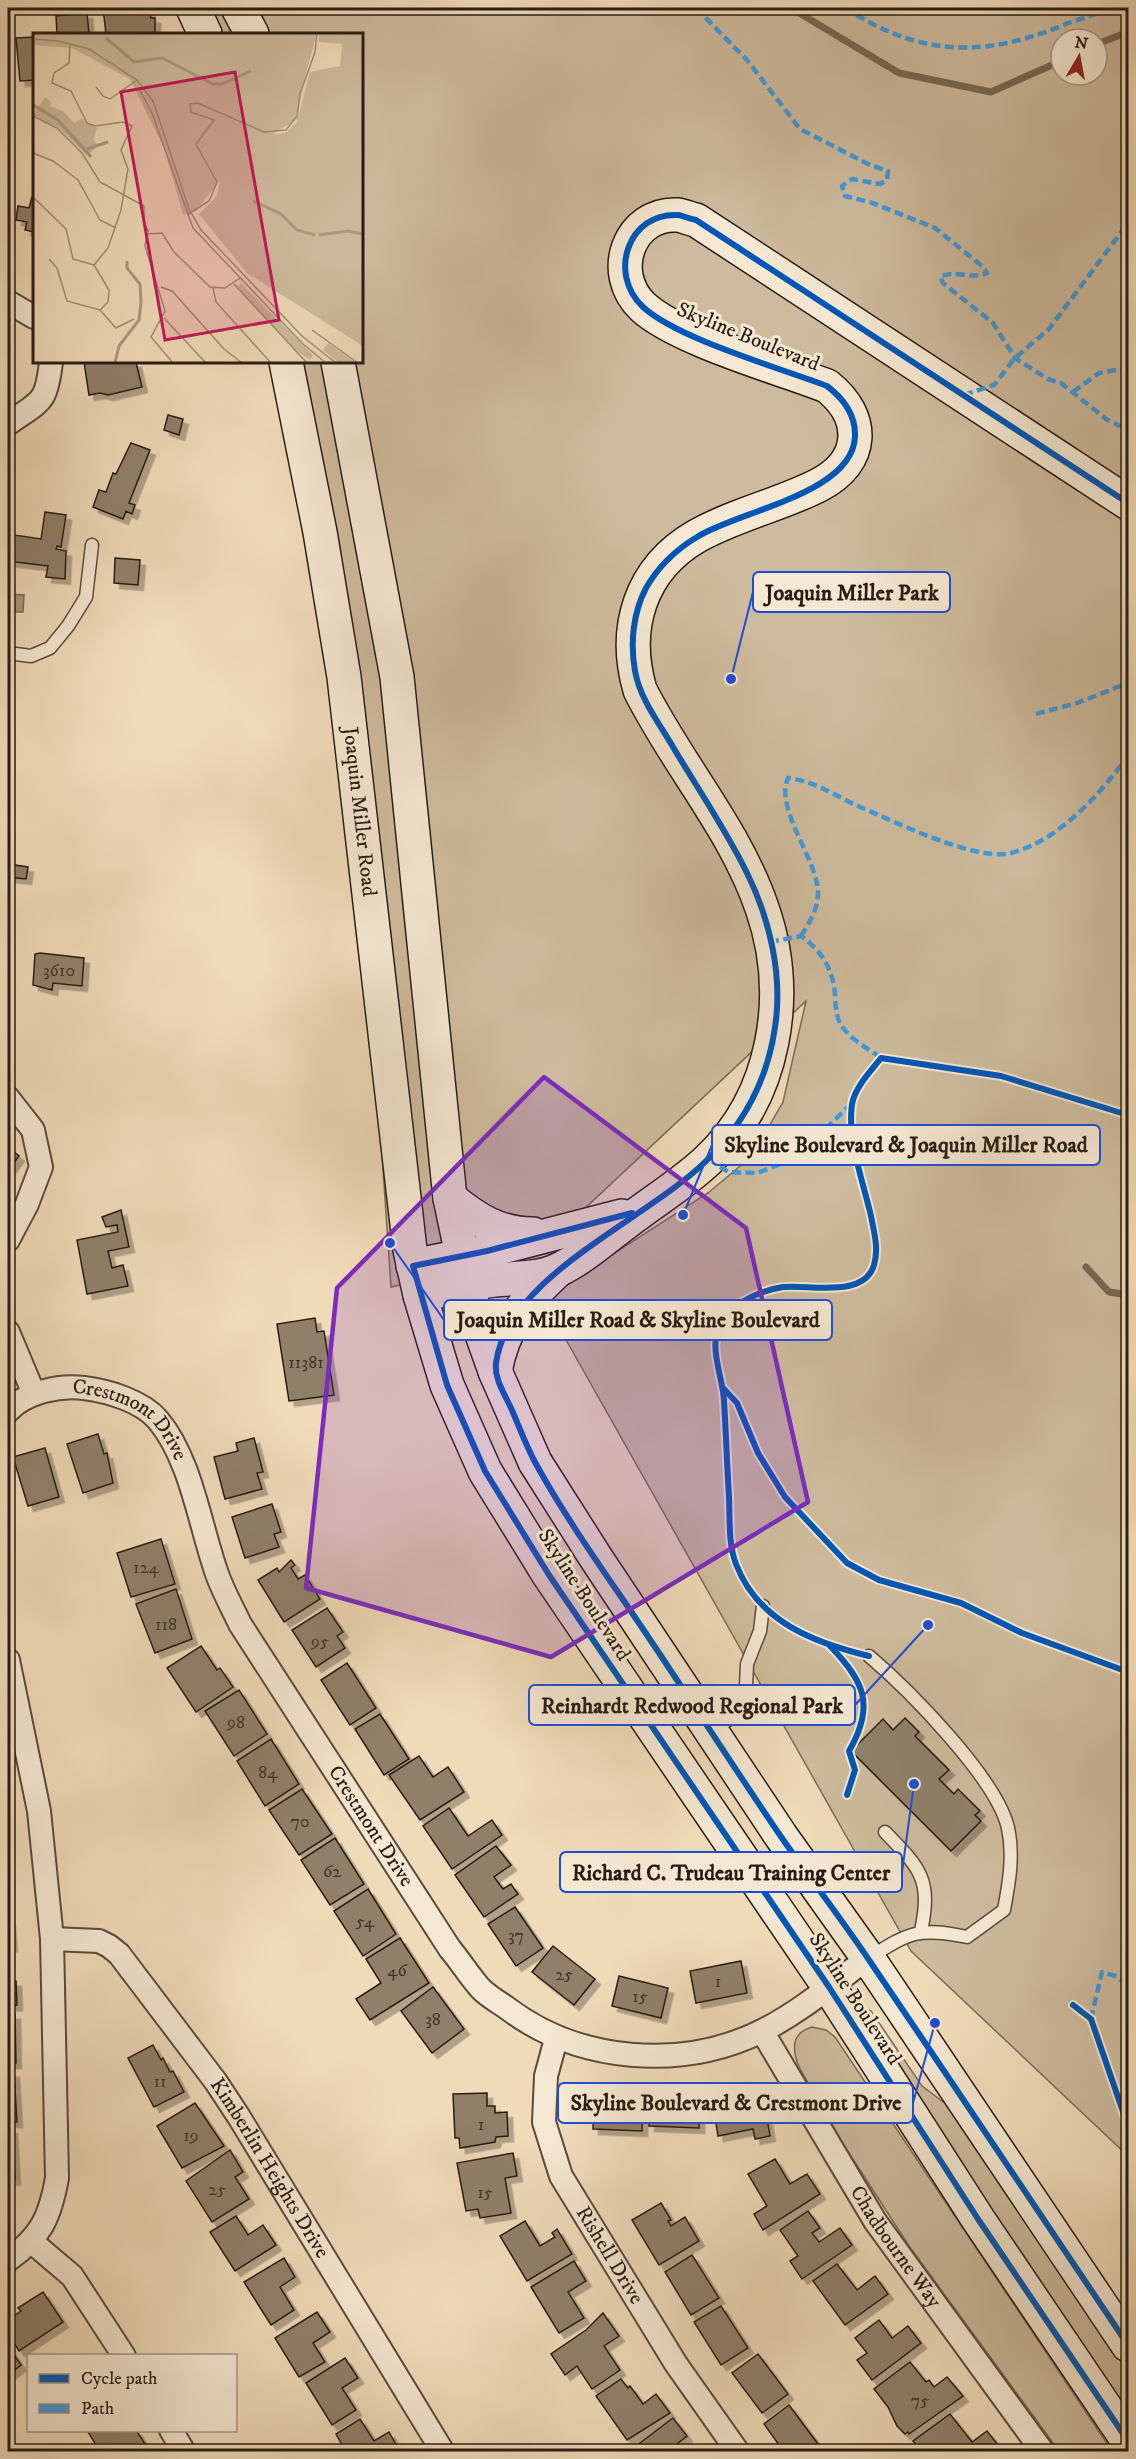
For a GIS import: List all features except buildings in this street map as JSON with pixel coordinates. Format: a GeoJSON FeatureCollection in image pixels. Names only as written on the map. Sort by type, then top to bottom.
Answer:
{"type":"FeatureCollection","features":[{"type":"Feature","properties":{"kind":"main road"},"geometry":{"type":"LineString","coordinates":[[193,8],[205,33]]}},
{"type":"Feature","properties":{"kind":"main road"},"geometry":{"type":"LineString","coordinates":[[238,8],[251,33]]}},
{"type":"Feature","properties":{"kind":"main road","name":"Skyline Boulevard"},"geometry":{"type":"LineString","coordinates":[[464,1271],[536,1277],[558,1270],[666,1194],[709,1159],[746,1114],[756,1093],[776,1025],[775,962],[755,890],[729,841],[640,690],[635,671],[633,625],[648,585],[677,551],[696,537],[716,527],[821,484],[840,470],[850,458],[855,432],[848,408],[841,397],[827,386],[688,333],[643,306],[626,280],[626,251],[633,238],[644,227],[661,219],[677,215],[696,220],[1128,503]]}},
{"type":"Feature","properties":{"kind":"main road","name":"Joaquin Miller Road"},"geometry":{"type":"LineString","coordinates":[[286,363],[320,532],[344,677],[416,1281]]}},
{"type":"Feature","properties":{"kind":"main road"},"geometry":{"type":"LineString","coordinates":[[338,363],[397,677],[450,1198],[464,1271]]}},
{"type":"Feature","properties":{"kind":"main road"},"geometry":{"type":"LineString","coordinates":[[450,1198],[488,1225],[505,1231],[547,1234]]}},
{"type":"Feature","properties":{"kind":"main road","name":"Skyline Boulevard"},"geometry":{"type":"LineString","coordinates":[[641,1211],[547,1234],[464,1271],[416,1281],[447,1384],[485,1471],[549,1575],[829,1987],[978,2219],[1128,2441]]}},
{"type":"Feature","properties":{"kind":"main road"},"geometry":{"type":"LineString","coordinates":[[495,1371],[498,1353],[512,1320],[521,1306],[558,1270]]}},
{"type":"Feature","properties":{"kind":"main road","name":"Skyline Boulevard"},"geometry":{"type":"LineString","coordinates":[[464,1271],[495,1371],[535,1462],[781,1836],[868,1958],[1128,2342]]}},
{"type":"Feature","properties":{"kind":"street"},"geometry":{"type":"LineString","coordinates":[[8,302],[33,316]]}},
{"type":"Feature","properties":{"kind":"street"},"geometry":{"type":"LineString","coordinates":[[8,424],[41,402],[48,386],[51,363]]}},
{"type":"Feature","properties":{"kind":"street"},"geometry":{"type":"LineString","coordinates":[[8,1098],[33,1130],[41,1167],[27,1204],[8,1240]]}},
{"type":"Feature","properties":{"kind":"street"},"geometry":{"type":"LineString","coordinates":[[8,1332],[34,1394]]}},
{"type":"Feature","properties":{"kind":"street","name":"Crestmont Drive"},"geometry":{"type":"LineString","coordinates":[[8,1411],[34,1394],[69,1386],[99,1389],[129,1400],[158,1419],[177,1450],[217,1575],[240,1624],[450,1949],[482,1990],[525,2022],[556,2039],[633,2055],[671,2056],[708,2049],[762,2031],[868,1958]]}},
{"type":"Feature","properties":{"kind":"street"},"geometry":{"type":"LineString","coordinates":[[8,1660],[39,1811],[52,1939],[57,2178],[52,2204],[32,2242],[8,2260]]}},
{"type":"Feature","properties":{"kind":"street","name":"Kimberlin Heights Drive"},"geometry":{"type":"LineString","coordinates":[[52,1939],[99,1941],[119,1954],[228,2100],[443,2451]]}},
{"type":"Feature","properties":{"kind":"street","name":"Chadbourne Way"},"geometry":{"type":"LineString","coordinates":[[762,2031],[875,2221],[1043,2451]]}},
{"type":"Feature","properties":{"kind":"street","name":"Rishell Drive"},"geometry":{"type":"LineString","coordinates":[[556,2039],[546,2076],[544,2122],[561,2176],[676,2364],[738,2451]]}},
{"type":"Feature","properties":{"kind":"street"},"geometry":{"type":"LineString","coordinates":[[32,2242],[72,2276],[123,2354]]}},
{"type":"Feature","properties":{"kind":"street"},"geometry":{"type":"LineString","coordinates":[[172,2432],[184,2451]]}},
{"type":"Feature","properties":{"kind":"lane"},"geometry":{"type":"LineString","coordinates":[[8,653],[32,656],[50,648],[68,626],[86,597],[92,545]]}},
{"type":"Feature","properties":{"kind":"lane"},"geometry":{"type":"LineString","coordinates":[[712,1731],[745,1707],[747,1664],[760,1631],[764,1606]]}},
{"type":"Feature","properties":{"kind":"lane"},"geometry":{"type":"LineString","coordinates":[[868,1958],[891,1943],[921,1931],[967,1937],[1004,1910],[1011,1856],[1008,1827],[1001,1810],[981,1778],[907,1689],[869,1656]]}},
{"type":"Feature","properties":{"kind":"lane"},"geometry":{"type":"LineString","coordinates":[[885,1832],[909,1856],[924,1879],[927,1904],[921,1931]]}},
{"type":"Feature","properties":{"kind":"highlighted area"},"geometry":{"type":"Polygon","coordinates":[[[544,1077],[746,1228],[808,1502],[551,1657],[306,1588],[337,1288],[544,1077]]]}},
{"type":"Feature","properties":{"kind":"shaded area"},"geometry":{"type":"Polygon","coordinates":[[[181,8],[1128,8],[1128,2156],[911,1951],[543,1299],[708,1193],[752,1156],[783,1102],[806,1001],[533,1257],[391,1287],[367,935],[325,611],[277,363],[363,363],[363,33],[189,33],[181,8]]]}},
{"type":"Feature","properties":{"kind":"shaded area"},"geometry":{"type":"Polygon","coordinates":[[[8,594],[24,595],[23,612],[8,612],[8,594]]]}},
{"type":"Feature","properties":{"kind":"shaded area"},"geometry":{"type":"Polygon","coordinates":[[[849,2000],[871,2011],[922,2086],[946,2104],[961,2122],[1128,2370],[1128,2419],[849,2000]]]}},
{"type":"Feature","properties":{"kind":"shaded area"},"geometry":{"type":"Polygon","coordinates":[[[812,2027],[826,2030],[835,2037],[1112,2451],[1059,2451],[909,2246],[842,2142],[799,2067],[794,2048],[795,2042],[800,2033],[812,2027]]]}},
{"type":"Feature","properties":{"kind":"waterway"},"geometry":{"type":"LineString","coordinates":[[791,8],[899,73],[991,92],[1049,66]]}},
{"type":"Feature","properties":{"kind":"waterway"},"geometry":{"type":"LineString","coordinates":[[1109,39],[1128,32]]}},
{"type":"Feature","properties":{"kind":"waterway"},"geometry":{"type":"LineString","coordinates":[[1086,1267],[1109,1292],[1128,1295]]}},
{"type":"Feature","properties":{"kind":"marked path"},"geometry":{"type":"LineString","coordinates":[[241,13],[253,8]]}},
{"type":"Feature","properties":{"kind":"marked path"},"geometry":{"type":"LineString","coordinates":[[696,8],[747,60],[800,129],[870,165],[888,171],[887,180],[880,184],[852,179],[842,186],[845,196],[870,202],[935,228],[982,266],[987,273],[981,275],[952,274],[940,277],[943,283],[993,323],[1015,358],[1048,379],[1061,383],[1106,419],[1128,430]]}},
{"type":"Feature","properties":{"kind":"marked path"},"geometry":{"type":"LineString","coordinates":[[845,8],[872,24],[898,35],[924,43],[950,47],[1003,44],[1031,37],[1108,8]]}},
{"type":"Feature","properties":{"kind":"marked path"},"geometry":{"type":"LineString","coordinates":[[964,395],[994,385],[1015,358],[1049,329],[1128,223]]}},
{"type":"Feature","properties":{"kind":"marked path"},"geometry":{"type":"LineString","coordinates":[[1073,392],[1099,373],[1128,368]]}},
{"type":"Feature","properties":{"kind":"marked path"},"geometry":{"type":"LineString","coordinates":[[1036,714],[1077,703],[1128,683]]}},
{"type":"Feature","properties":{"kind":"marked path"},"geometry":{"type":"LineString","coordinates":[[801,936],[815,911],[818,893],[811,865],[787,804],[785,790],[788,778],[816,786],[935,839],[977,852],[996,854],[1011,853],[1029,847],[1062,827],[1091,800],[1128,756]]}},
{"type":"Feature","properties":{"kind":"marked path"},"geometry":{"type":"LineString","coordinates":[[770,942],[801,936],[814,947],[825,961],[832,976],[836,1012],[841,1025],[851,1037],[881,1058]]}},
{"type":"Feature","properties":{"kind":"marked path"},"geometry":{"type":"LineString","coordinates":[[709,1159],[728,1172],[757,1173],[783,1163],[805,1149],[852,1103]]}},
{"type":"Feature","properties":{"kind":"marked path"},"geometry":{"type":"LineString","coordinates":[[1091,2019],[1102,1972],[1115,1976],[1128,1985]]}},
{"type":"Feature","properties":{"kind":"cycle path"},"geometry":{"type":"LineString","coordinates":[[1128,503],[696,220],[678,215],[661,217],[647,223],[636,234],[625,262],[626,278],[632,293],[643,307],[659,319],[704,341],[827,386],[848,408],[855,429],[855,437],[849,457],[835,473],[814,487],[790,499],[715,528],[697,537],[675,553],[656,573],[646,588],[638,608],[634,628],[635,671],[641,691],[739,857],[755,891],[768,929],[776,968],[777,1008],[772,1045],[761,1080],[745,1113],[711,1156],[686,1179],[554,1274],[526,1301],[506,1331],[496,1363],[500,1386],[532,1457],[576,1530],[767,1816],[869,1960],[1128,2345]]}},
{"type":"Feature","properties":{"kind":"cycle path"},"geometry":{"type":"LineString","coordinates":[[869,1656],[829,1644],[790,1627],[758,1601],[736,1564],[730,1531],[724,1401],[715,1348],[719,1327],[736,1306],[767,1291],[783,1287],[848,1286],[868,1276],[874,1265],[876,1241],[854,1146],[851,1118],[856,1091],[881,1058],[1001,1076],[1128,1115]]}},
{"type":"Feature","properties":{"kind":"cycle path"},"geometry":{"type":"LineString","coordinates":[[632,1213],[487,1251],[413,1266],[447,1385],[485,1471],[549,1575],[829,1987],[978,2219],[1128,2441]]}},
{"type":"Feature","properties":{"kind":"cycle path"},"geometry":{"type":"LineString","coordinates":[[724,1389],[737,1403],[758,1453],[785,1497],[847,1563],[879,1580],[961,1603],[1022,1633],[1128,1672]]}},
{"type":"Feature","properties":{"kind":"cycle path"},"geometry":{"type":"LineString","coordinates":[[830,1646],[858,1683],[864,1707],[862,1721],[849,1751],[855,1770],[847,1795]]}},
{"type":"Feature","properties":{"kind":"cycle path"},"geometry":{"type":"LineString","coordinates":[[1073,2005],[1091,2019],[1128,2126]]}},
{"type":"Feature","properties":{"kind":"place","name":"Joaquin Miller Park"},"geometry":{"type":"Point","coordinates":[731,679]}},
{"type":"Feature","properties":{"kind":"place","name":"Skyline Boulevard & Joaquin Miller Road"},"geometry":{"type":"Point","coordinates":[683,1215]}},
{"type":"Feature","properties":{"kind":"place","name":"Joaquin Miller Road & Skyline Boulevard"},"geometry":{"type":"Point","coordinates":[390,1243]}},
{"type":"Feature","properties":{"kind":"place","name":"Reinhardt Redwood Regional Park"},"geometry":{"type":"Point","coordinates":[928,1625]}},
{"type":"Feature","properties":{"kind":"place","name":"Richard C. Trudeau Training Center"},"geometry":{"type":"Point","coordinates":[914,1784]}},
{"type":"Feature","properties":{"kind":"place","name":"Skyline Boulevard & Crestmont Drive"},"geometry":{"type":"Point","coordinates":[935,2023]}}]}
